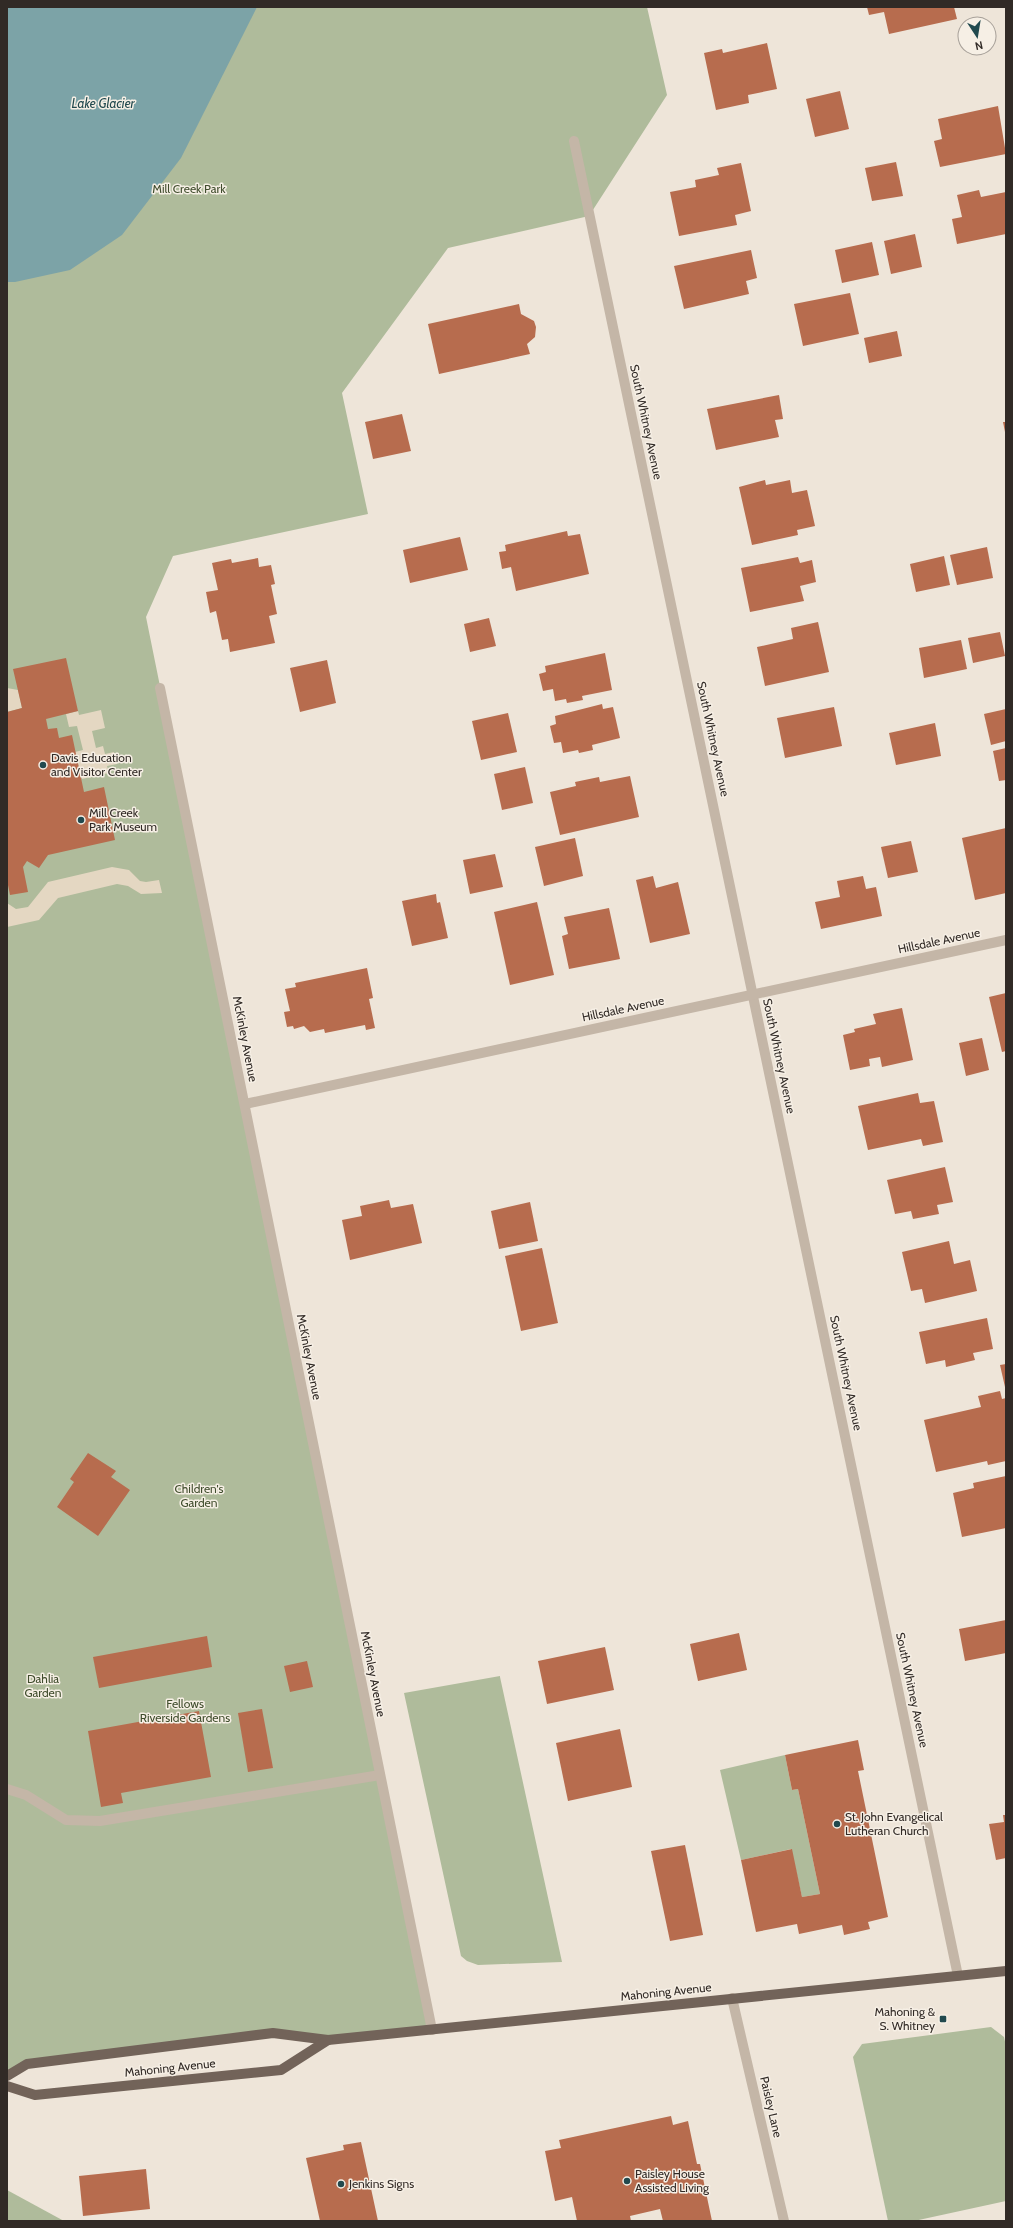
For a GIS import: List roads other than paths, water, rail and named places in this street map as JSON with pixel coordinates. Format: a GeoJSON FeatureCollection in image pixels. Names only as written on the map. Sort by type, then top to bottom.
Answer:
{"type":"FeatureCollection","features":[{"type":"Feature","properties":{"kind":"main road","name":"Mahoning Avenue"},"geometry":{"type":"LineString","coordinates":[[7,2076],[27,2064],[274,2033],[328,2040],[1006,1971]]}},
{"type":"Feature","properties":{"kind":"main road","name":"Mahoning Avenue"},"geometry":{"type":"LineString","coordinates":[[7,2086],[35,2095],[281,2070],[328,2040]]}},
{"type":"Feature","properties":{"kind":"street","name":"South Whitney Avenue"},"geometry":{"type":"LineString","coordinates":[[574,141],[958,1976]]}},
{"type":"Feature","properties":{"kind":"street","name":"McKinley Avenue"},"geometry":{"type":"LineString","coordinates":[[160,688],[432,2030]]}},
{"type":"Feature","properties":{"kind":"street","name":"Hillsdale Avenue"},"geometry":{"type":"LineString","coordinates":[[245,1104],[1006,940]]}},
{"type":"Feature","properties":{"kind":"street"},"geometry":{"type":"LineString","coordinates":[[7,1789],[26,1795],[66,1820],[100,1821],[380,1775]]}},
{"type":"Feature","properties":{"kind":"street","name":"Paisley Lane"},"geometry":{"type":"LineString","coordinates":[[732,1998],[784,2221]]}},
{"type":"Feature","properties":{"kind":"water","name":"Lake Glacier"},"geometry":{"type":"Polygon","coordinates":[[[7,7],[257,7],[181,158],[122,235],[70,270],[15,282],[7,282],[7,7]]]}},
{"type":"Feature","properties":{"kind":"place","name":"Davis Education and Visitor Center"},"geometry":{"type":"Point","coordinates":[43,765]}},
{"type":"Feature","properties":{"kind":"place","name":"Mill Creek Park Museum"},"geometry":{"type":"Point","coordinates":[81,820]}},
{"type":"Feature","properties":{"kind":"place","name":"St. John Evangelical Lutheran Church"},"geometry":{"type":"Point","coordinates":[837,1824]}},
{"type":"Feature","properties":{"kind":"place","name":"Mahoning & S. Whitney"},"geometry":{"type":"Point","coordinates":[943,2019]}},
{"type":"Feature","properties":{"kind":"place","name":"Paisley House Assisted Living"},"geometry":{"type":"Point","coordinates":[627,2181]}},
{"type":"Feature","properties":{"kind":"place","name":"Jenkins Signs"},"geometry":{"type":"Point","coordinates":[341,2184]}},
{"type":"Feature","properties":{"kind":"park label","name":"Mill Creek Park"},"geometry":{"type":"Point","coordinates":[189,189]}},
{"type":"Feature","properties":{"kind":"park label","name":"Children's Garden"},"geometry":{"type":"Point","coordinates":[199,1496]}},
{"type":"Feature","properties":{"kind":"park label","name":"Dahlia Garden"},"geometry":{"type":"Point","coordinates":[43,1686]}},
{"type":"Feature","properties":{"kind":"park label","name":"Fellows Riverside Gardens"},"geometry":{"type":"Point","coordinates":[185,1711]}}]}
